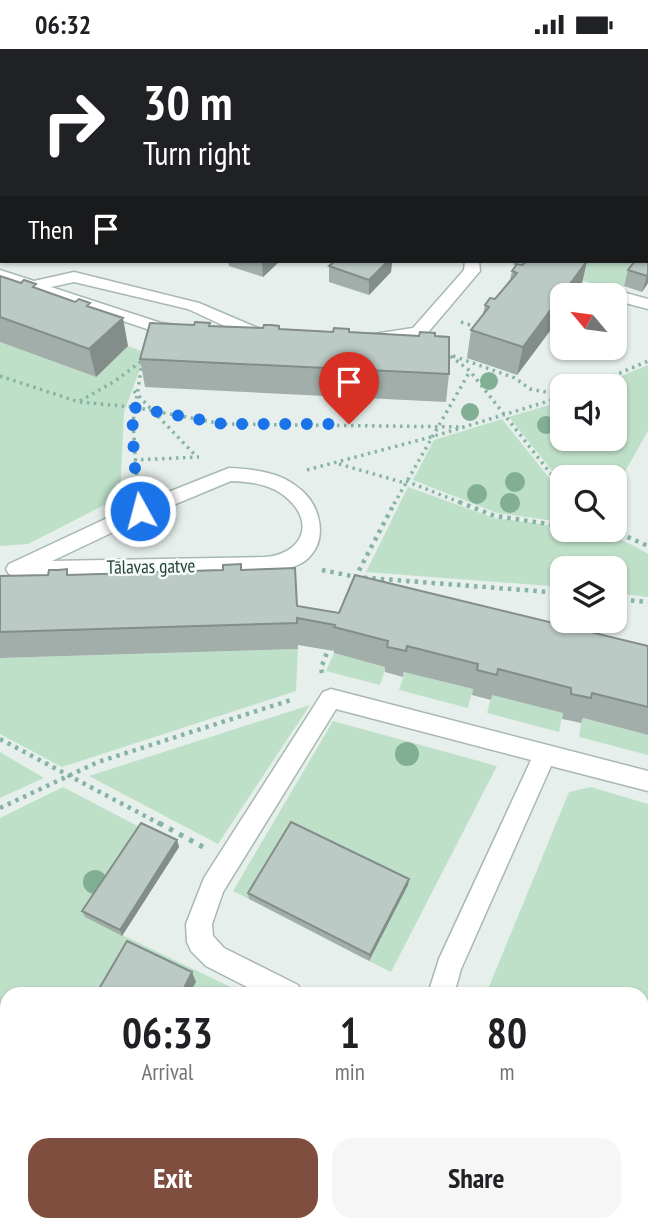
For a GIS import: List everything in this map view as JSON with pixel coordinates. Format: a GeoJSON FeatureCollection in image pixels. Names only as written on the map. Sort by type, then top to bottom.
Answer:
{"type":"FeatureCollection","features":[{"type":"Feature","properties":{"kind":"street"},"geometry":{"type":"LineString","coordinates":[[368,337],[393,338],[419,332],[472,271],[472,263]]}},
{"type":"Feature","properties":{"kind":"street"},"geometry":{"type":"LineString","coordinates":[[0,275],[159,328],[259,332],[193,306],[74,277],[34,286]]}},
{"type":"Feature","properties":{"kind":"street"},"geometry":{"type":"LineString","coordinates":[[627,298],[648,304]]}},
{"type":"Feature","properties":{"kind":"street"},"geometry":{"type":"LineString","coordinates":[[12,568],[229,474],[269,479],[289,489],[302,502],[311,519],[309,538],[301,552],[285,562]]}},
{"type":"Feature","properties":{"kind":"street","name":"Tālavas gatve"},"geometry":{"type":"LineString","coordinates":[[12,568],[285,562]]}},
{"type":"Feature","properties":{"kind":"street"},"geometry":{"type":"LineString","coordinates":[[275,987],[215,957],[200,942],[199,924],[213,886],[331,698],[648,781]]}},
{"type":"Feature","properties":{"kind":"street"},"geometry":{"type":"LineString","coordinates":[[443,987],[448,968],[545,754]]}},
{"type":"Feature","properties":{"kind":"path"},"geometry":{"type":"LineString","coordinates":[[514,263],[539,270]]}},
{"type":"Feature","properties":{"kind":"path"},"geometry":{"type":"LineString","coordinates":[[451,318],[483,330]]}},
{"type":"Feature","properties":{"kind":"path"},"geometry":{"type":"LineString","coordinates":[[419,332],[470,371],[550,473]]}},
{"type":"Feature","properties":{"kind":"path"},"geometry":{"type":"LineString","coordinates":[[448,354],[515,378],[519,384],[531,390],[550,394]]}},
{"type":"Feature","properties":{"kind":"path"},"geometry":{"type":"LineString","coordinates":[[79,402],[144,360],[132,407],[140,511]]}},
{"type":"Feature","properties":{"kind":"path"},"geometry":{"type":"LineString","coordinates":[[618,374],[648,361]]}},
{"type":"Feature","properties":{"kind":"path"},"geometry":{"type":"LineString","coordinates":[[351,589],[406,482],[470,371]]}},
{"type":"Feature","properties":{"kind":"path"},"geometry":{"type":"LineString","coordinates":[[0,376],[79,402],[132,407],[223,424],[464,427]]}},
{"type":"Feature","properties":{"kind":"path"},"geometry":{"type":"LineString","coordinates":[[134,391],[196,456],[229,474]]}},
{"type":"Feature","properties":{"kind":"path"},"geometry":{"type":"LineString","coordinates":[[269,479],[431,437],[550,400]]}},
{"type":"Feature","properties":{"kind":"path"},"geometry":{"type":"LineString","coordinates":[[336,463],[406,482],[495,516],[550,524]]}},
{"type":"Feature","properties":{"kind":"path"},"geometry":{"type":"LineString","coordinates":[[627,537],[648,546]]}},
{"type":"Feature","properties":{"kind":"path"},"geometry":{"type":"LineString","coordinates":[[285,562],[356,577],[550,592]]}},
{"type":"Feature","properties":{"kind":"path"},"geometry":{"type":"LineString","coordinates":[[627,600],[648,602]]}},
{"type":"Feature","properties":{"kind":"path"},"geometry":{"type":"LineString","coordinates":[[0,808],[98,762],[309,695],[331,698]]}},
{"type":"Feature","properties":{"kind":"path"},"geometry":{"type":"LineString","coordinates":[[0,739],[228,861]]}},
{"type":"Feature","properties":{"kind":"green space"},"geometry":{"type":"Polygon","coordinates":[[[555,263],[641,263],[626,283],[591,283],[550,270],[555,263]]]}},
{"type":"Feature","properties":{"kind":"green space"},"geometry":{"type":"Polygon","coordinates":[[[0,342],[96,377],[128,346],[146,353],[124,412],[120,497],[28,544],[0,546],[0,342]]]}},
{"type":"Feature","properties":{"kind":"green space"},"geometry":{"type":"Polygon","coordinates":[[[648,365],[648,431],[627,468],[627,465],[550,465],[550,468],[509,417],[550,405],[550,451],[627,451],[626,374],[648,365]]]}},
{"type":"Feature","properties":{"kind":"green space"},"geometry":{"type":"Polygon","coordinates":[[[502,419],[550,479],[550,520],[497,513],[413,480],[434,440],[502,419]]]}},
{"type":"Feature","properties":{"kind":"green space"},"geometry":{"type":"Polygon","coordinates":[[[408,487],[494,518],[550,525],[550,542],[627,542],[648,554],[648,597],[627,595],[627,556],[550,556],[550,586],[366,572],[408,487]]]}},
{"type":"Feature","properties":{"kind":"green space"},"geometry":{"type":"Polygon","coordinates":[[[298,649],[296,691],[62,767],[0,734],[0,658],[298,649]]]}},
{"type":"Feature","properties":{"kind":"green space"},"geometry":{"type":"Polygon","coordinates":[[[334,653],[386,667],[380,685],[326,671],[334,653]]]}},
{"type":"Feature","properties":{"kind":"green space"},"geometry":{"type":"Polygon","coordinates":[[[405,672],[473,689],[468,708],[399,690],[405,672]]]}},
{"type":"Feature","properties":{"kind":"green space"},"geometry":{"type":"Polygon","coordinates":[[[492,694],[563,713],[559,732],[487,713],[492,694]]]}},
{"type":"Feature","properties":{"kind":"green space"},"geometry":{"type":"Polygon","coordinates":[[[310,705],[218,844],[89,776],[310,705]]]}},
{"type":"Feature","properties":{"kind":"green space"},"geometry":{"type":"Polygon","coordinates":[[[582,718],[648,735],[648,755],[579,737],[582,718]]]}},
{"type":"Feature","properties":{"kind":"green space"},"geometry":{"type":"Polygon","coordinates":[[[333,721],[497,766],[391,972],[369,961],[408,885],[249,899],[233,891],[333,721]]]}},
{"type":"Feature","properties":{"kind":"green space"},"geometry":{"type":"Polygon","coordinates":[[[0,752],[44,778],[0,798],[0,752]]]}},
{"type":"Feature","properties":{"kind":"green space"},"geometry":{"type":"Polygon","coordinates":[[[63,787],[143,829],[85,917],[230,987],[0,987],[0,818],[63,787]]]}},
{"type":"Feature","properties":{"kind":"green space"},"geometry":{"type":"Polygon","coordinates":[[[591,787],[648,804],[648,987],[489,987],[569,792],[591,787]]]}},
{"type":"Feature","properties":{"kind":"building"},"geometry":{"type":"Polygon","coordinates":[[[333,263],[386,263],[369,280],[329,266],[333,263]]]}},
{"type":"Feature","properties":{"kind":"building"},"geometry":{"type":"Polygon","coordinates":[[[586,263],[571,283],[550,283],[550,311],[523,347],[471,330],[489,307],[485,305],[490,298],[495,299],[517,273],[512,271],[517,264],[586,263]]]}},
{"type":"Feature","properties":{"kind":"building"},"geometry":{"type":"Polygon","coordinates":[[[633,263],[648,263],[647,276],[628,270],[633,263]]]}},
{"type":"Feature","properties":{"kind":"building"},"geometry":{"type":"Polygon","coordinates":[[[0,276],[21,283],[24,280],[36,284],[33,287],[75,302],[79,299],[90,303],[87,306],[123,318],[89,349],[0,317],[0,276]]]}},
{"type":"Feature","properties":{"kind":"building"},"geometry":{"type":"Polygon","coordinates":[[[195,322],[210,323],[209,326],[263,328],[264,325],[271,325],[279,326],[279,329],[333,332],[334,328],[349,329],[349,332],[419,336],[420,332],[435,333],[435,336],[449,337],[449,374],[140,359],[150,323],[194,325],[195,322]]]}},
{"type":"Feature","properties":{"kind":"building"},"geometry":{"type":"Polygon","coordinates":[[[241,564],[241,570],[295,568],[297,606],[339,613],[355,575],[550,622],[550,633],[594,633],[648,646],[648,707],[592,693],[591,698],[571,694],[571,688],[498,669],[497,675],[477,670],[478,664],[407,646],[406,651],[387,647],[388,641],[334,627],[335,625],[297,618],[297,623],[0,632],[0,576],[48,575],[49,570],[67,569],[67,575],[135,573],[136,568],[155,567],[155,572],[223,570],[223,565],[241,564]]]}},
{"type":"Feature","properties":{"kind":"building"},"geometry":{"type":"Polygon","coordinates":[[[291,822],[409,879],[370,955],[248,893],[291,822]]]}},
{"type":"Feature","properties":{"kind":"building"},"geometry":{"type":"Polygon","coordinates":[[[141,823],[177,840],[120,930],[82,911],[141,823]]]}},
{"type":"Feature","properties":{"kind":"building"},"geometry":{"type":"Polygon","coordinates":[[[127,941],[192,972],[184,987],[100,987],[127,941]]]}},
{"type":"Feature","properties":{"kind":"route"},"geometry":{"type":"LineString","coordinates":[[140,511],[132,407],[223,424],[349,424]]}}]}
